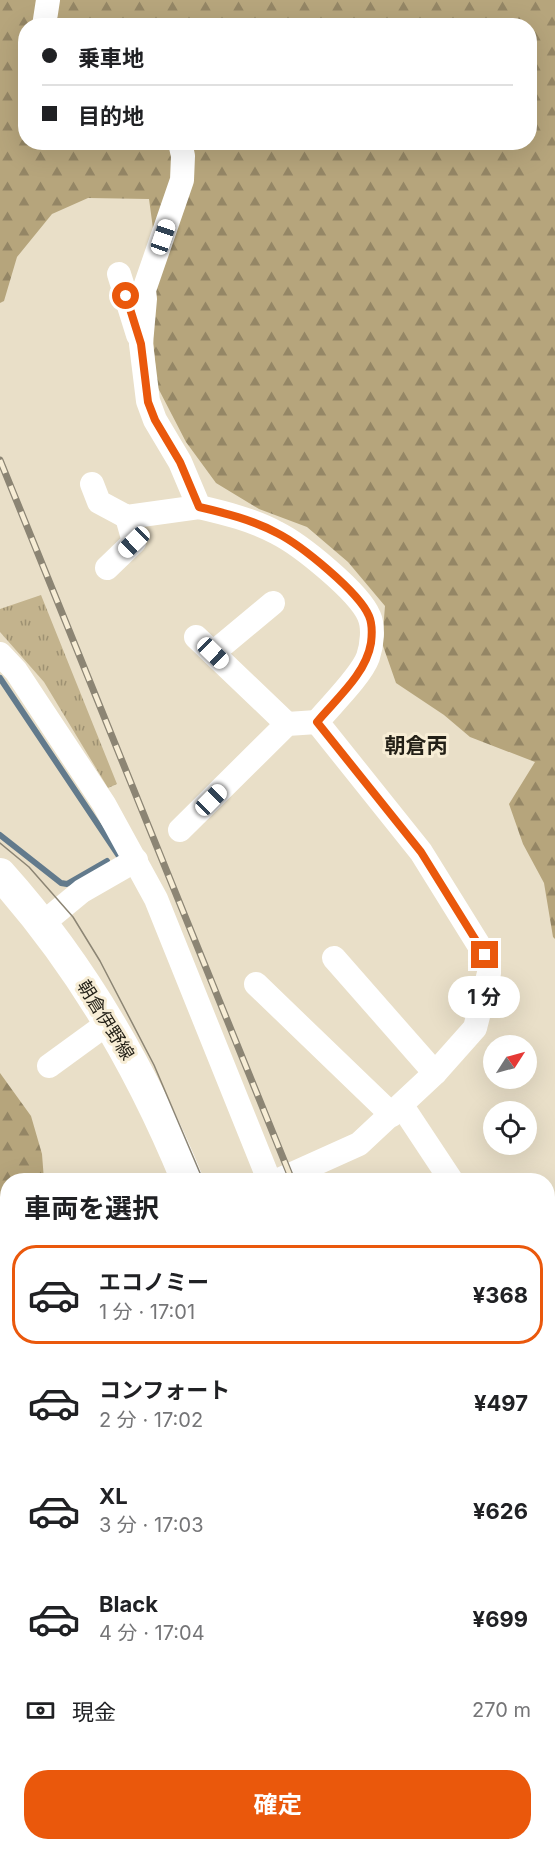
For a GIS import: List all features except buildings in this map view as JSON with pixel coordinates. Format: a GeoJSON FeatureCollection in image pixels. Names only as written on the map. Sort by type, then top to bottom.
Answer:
{"type":"FeatureCollection","features":[{"type":"Feature","properties":{"kind":"main road","name":"朝倉伊野線"},"geometry":{"type":"LineString","coordinates":[[0,874],[42,924],[108,1023],[135,1068],[168,1132],[184,1173]]}},
{"type":"Feature","properties":{"kind":"street"},"geometry":{"type":"LineString","coordinates":[[45,18],[48,0]]}},
{"type":"Feature","properties":{"kind":"street"},"geometry":{"type":"LineString","coordinates":[[182,150],[182,180],[144,290],[141,344],[145,382],[155,420],[180,462],[199,507]]}},
{"type":"Feature","properties":{"kind":"street"},"geometry":{"type":"LineString","coordinates":[[119,274],[141,344]]}},
{"type":"Feature","properties":{"kind":"street"},"geometry":{"type":"LineString","coordinates":[[92,484],[99,502],[127,517],[199,507],[277,532],[302,548],[347,588],[369,616],[372,630],[368,658],[317,722],[287,724],[180,830]]}},
{"type":"Feature","properties":{"kind":"street"},"geometry":{"type":"LineString","coordinates":[[107,568],[134,542],[127,517]]}},
{"type":"Feature","properties":{"kind":"street"},"geometry":{"type":"LineString","coordinates":[[273,603],[205,645],[287,724]]}},
{"type":"Feature","properties":{"kind":"street"},"geometry":{"type":"LineString","coordinates":[[0,654],[16,671],[104,804],[136,860],[156,899],[274,1173]]}},
{"type":"Feature","properties":{"kind":"street"},"geometry":{"type":"LineString","coordinates":[[293,1173],[359,1144],[435,1073],[475,1028],[489,973],[485,955],[421,852],[317,722]]}},
{"type":"Feature","properties":{"kind":"street"},"geometry":{"type":"LineString","coordinates":[[42,924],[82,891],[136,860]]}},
{"type":"Feature","properties":{"kind":"street"},"geometry":{"type":"LineString","coordinates":[[334,958],[435,1073]]}},
{"type":"Feature","properties":{"kind":"street"},"geometry":{"type":"LineString","coordinates":[[256,984],[397,1110],[446,1173]]}},
{"type":"Feature","properties":{"kind":"street"},"geometry":{"type":"LineString","coordinates":[[49,1066],[108,1023]]}},
{"type":"Feature","properties":{"kind":"green space"},"geometry":{"type":"Polygon","coordinates":[[[0,0],[555,0],[555,939],[544,883],[523,844],[509,804],[535,762],[470,737],[444,715],[396,683],[382,643],[385,606],[348,562],[307,527],[259,509],[216,483],[186,442],[157,386],[153,338],[157,258],[149,199],[88,198],[52,214],[17,257],[4,301],[0,303],[0,0]]]}},
{"type":"Feature","properties":{"kind":"green space"},"geometry":{"type":"Polygon","coordinates":[[[41,595],[117,784],[108,788],[44,682],[0,632],[0,609],[41,595]]]}},
{"type":"Feature","properties":{"kind":"green space"},"geometry":{"type":"Polygon","coordinates":[[[0,1073],[31,1116],[42,1154],[43,1173],[0,1173],[0,1073]]]}},
{"type":"Feature","properties":{"kind":"waterway"},"geometry":{"type":"LineString","coordinates":[[0,678],[121,859]]}},
{"type":"Feature","properties":{"kind":"waterway"},"geometry":{"type":"LineString","coordinates":[[0,835],[61,883],[67,884],[107,861]]}},
{"type":"Feature","properties":{"kind":"tram line"},"geometry":{"type":"LineString","coordinates":[[0,843],[29,867],[73,917],[100,961],[154,1065],[200,1173]]}},
{"type":"Feature","properties":{"kind":"railway"},"geometry":{"type":"LineString","coordinates":[[0,460],[289,1173]]}},
{"type":"Feature","properties":{"kind":"district","name":"朝倉丙"},"geometry":{"type":"Point","coordinates":[416,745]}},
{"type":"Feature","properties":{"kind":"route"},"geometry":{"type":"LineString","coordinates":[[126,296],[141,344],[148,402],[155,420],[180,462],[199,507],[277,532],[302,548],[347,588],[369,616],[372,630],[368,658],[317,722],[421,852],[485,955]]}}]}
